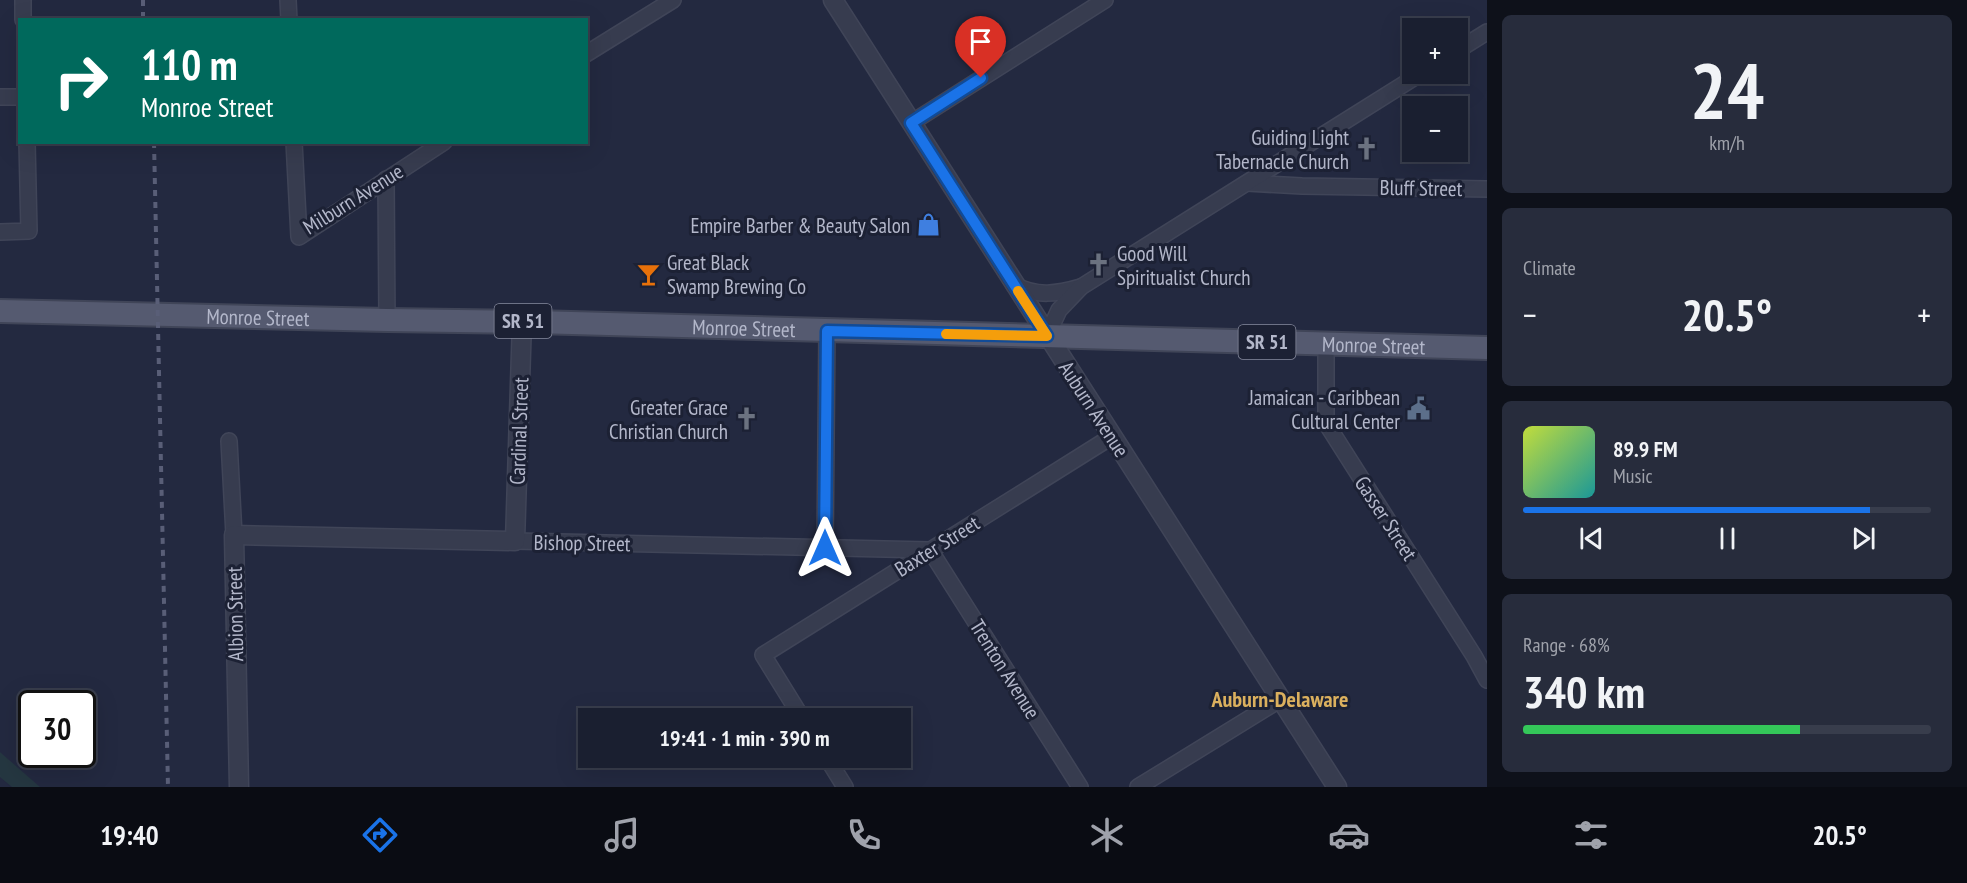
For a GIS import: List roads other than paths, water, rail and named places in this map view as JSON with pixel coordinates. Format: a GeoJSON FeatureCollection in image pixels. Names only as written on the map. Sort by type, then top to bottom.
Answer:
{"type":"FeatureCollection","features":[{"type":"Feature","properties":{"kind":"main road","name":"Monroe Street"},"geometry":{"type":"LineString","coordinates":[[0,311],[522,321],[1487,348]]}},
{"type":"Feature","properties":{"kind":"street"},"geometry":{"type":"LineString","coordinates":[[23,0],[23,18]]}},
{"type":"Feature","properties":{"kind":"street"},"geometry":{"type":"LineString","coordinates":[[288,0],[289,18]]}},
{"type":"Feature","properties":{"kind":"street"},"geometry":{"type":"LineString","coordinates":[[588,53],[673,0]]}},
{"type":"Feature","properties":{"kind":"street","name":"Auburn Avenue"},"geometry":{"type":"LineString","coordinates":[[833,0],[1337,787]]}},
{"type":"Feature","properties":{"kind":"street"},"geometry":{"type":"LineString","coordinates":[[911,123],[1105,0]]}},
{"type":"Feature","properties":{"kind":"street"},"geometry":{"type":"LineString","coordinates":[[1468,44],[1487,32]]}},
{"type":"Feature","properties":{"kind":"street"},"geometry":{"type":"LineString","coordinates":[[1047,336],[1059,310],[1080,287],[1404,84]]}},
{"type":"Feature","properties":{"kind":"street"},"geometry":{"type":"LineString","coordinates":[[0,97],[18,97]]}},
{"type":"Feature","properties":{"kind":"street"},"geometry":{"type":"LineString","coordinates":[[0,232],[29,231],[27,144]]}},
{"type":"Feature","properties":{"kind":"street","name":"Milburn Avenue"},"geometry":{"type":"LineString","coordinates":[[294,144],[298,237],[441,144]]}},
{"type":"Feature","properties":{"kind":"street"},"geometry":{"type":"LineString","coordinates":[[386,179],[387,320]]}},
{"type":"Feature","properties":{"kind":"street","name":"Bluff Street"},"geometry":{"type":"LineString","coordinates":[[1247,183],[1487,189]]}},
{"type":"Feature","properties":{"kind":"street"},"geometry":{"type":"LineString","coordinates":[[1014,285],[1039,294],[1052,294],[1080,287]]}},
{"type":"Feature","properties":{"kind":"street","name":"Cardinal Street"},"geometry":{"type":"LineString","coordinates":[[515,541],[522,321]]}},
{"type":"Feature","properties":{"kind":"street"},"geometry":{"type":"LineString","coordinates":[[825,548],[827,331]]}},
{"type":"Feature","properties":{"kind":"street","name":"Gasser Street"},"geometry":{"type":"LineString","coordinates":[[1326,344],[1326,423],[1487,680]]}},
{"type":"Feature","properties":{"kind":"street","name":"Baxter Street"},"geometry":{"type":"LineString","coordinates":[[796,708],[763,656],[1112,437]]}},
{"type":"Feature","properties":{"kind":"street","name":"Albion Street"},"geometry":{"type":"LineString","coordinates":[[230,441],[239,787]]}},
{"type":"Feature","properties":{"kind":"street","name":"Bishop Street"},"geometry":{"type":"LineString","coordinates":[[234,535],[930,550]]}},
{"type":"Feature","properties":{"kind":"street","name":"Trenton Avenue"},"geometry":{"type":"LineString","coordinates":[[930,550],[1080,787]]}},
{"type":"Feature","properties":{"kind":"street"},"geometry":{"type":"LineString","coordinates":[[1138,787],[1281,699]]}},
{"type":"Feature","properties":{"kind":"street"},"geometry":{"type":"LineString","coordinates":[[833,768],[845,787]]}},
{"type":"Feature","properties":{"kind":"railway"},"geometry":{"type":"LineString","coordinates":[[143,0],[143,18]]}},
{"type":"Feature","properties":{"kind":"railway"},"geometry":{"type":"LineString","coordinates":[[154,144],[168,787]]}},
{"type":"Feature","properties":{"kind":"place","name":"Guiding Light Tabernacle Church"},"geometry":{"type":"Point","coordinates":[1367,149]}},
{"type":"Feature","properties":{"kind":"place","name":"Empire Barber & Beauty Salon"},"geometry":{"type":"Point","coordinates":[928,225]}},
{"type":"Feature","properties":{"kind":"place","name":"Good Will Spiritualist Church"},"geometry":{"type":"Point","coordinates":[1099,265]}},
{"type":"Feature","properties":{"kind":"place","name":"Great Black Swamp Brewing Co"},"geometry":{"type":"Point","coordinates":[649,274]}},
{"type":"Feature","properties":{"kind":"place","name":"Jamaican - Caribbean Cultural Center"},"geometry":{"type":"Point","coordinates":[1418,409]}},
{"type":"Feature","properties":{"kind":"place","name":"Greater Grace Christian Church"},"geometry":{"type":"Point","coordinates":[746,419]}},
{"type":"Feature","properties":{"kind":"district","name":"Auburn-Delaware"},"geometry":{"type":"Point","coordinates":[1280,699]}}]}
